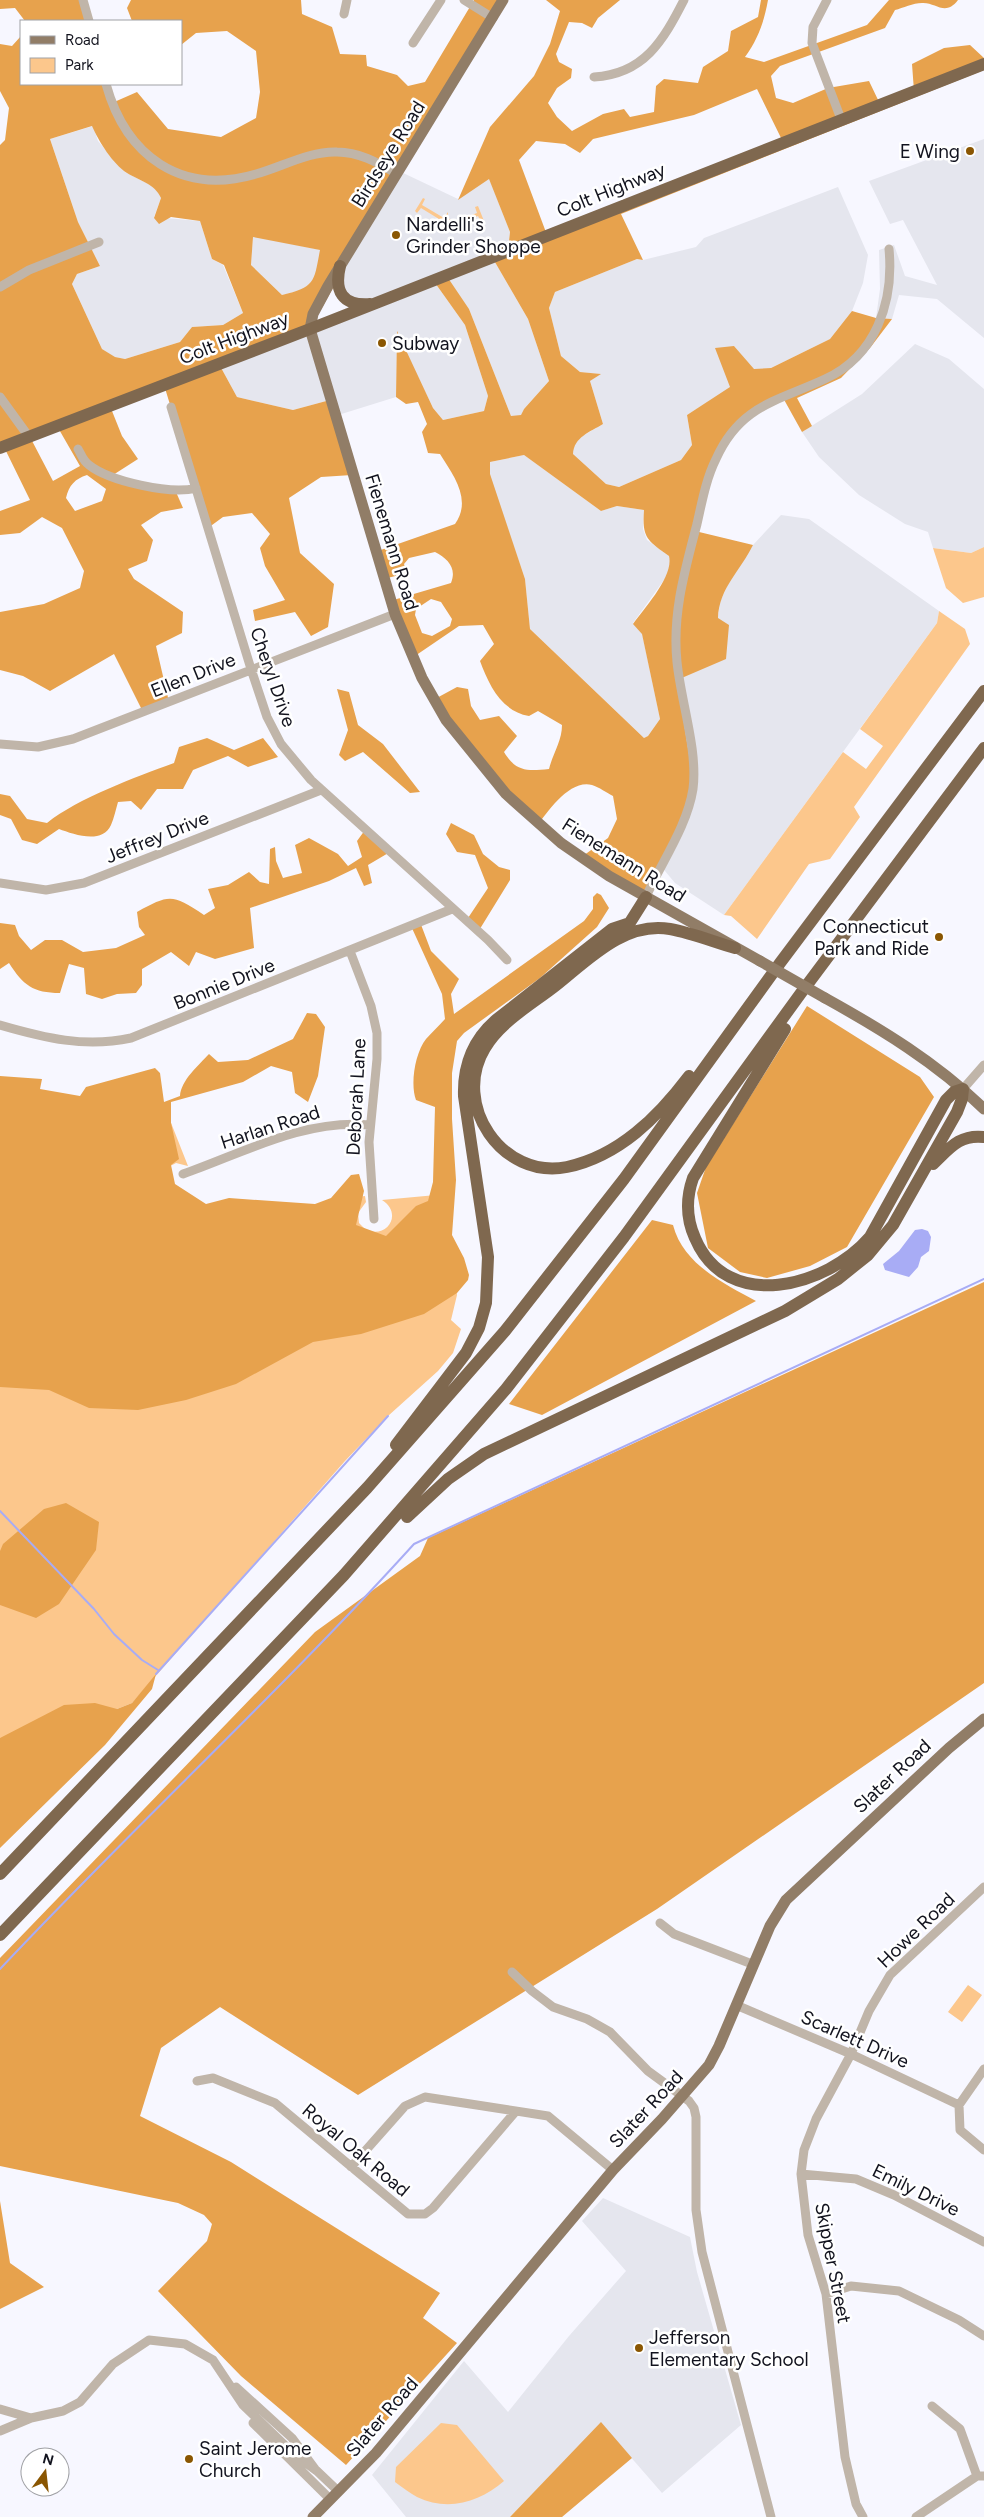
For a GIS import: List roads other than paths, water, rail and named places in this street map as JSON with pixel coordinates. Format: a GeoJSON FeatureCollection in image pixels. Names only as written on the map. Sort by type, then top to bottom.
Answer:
{"type":"FeatureCollection","features":[{"type":"Feature","properties":{"kind":"highway","name":"Colt Highway"},"geometry":{"type":"LineString","coordinates":[[0,448],[310,329],[840,119],[984,64]]}},
{"type":"Feature","properties":{"kind":"highway"},"geometry":{"type":"LineString","coordinates":[[340,266],[338,285],[343,297],[355,303],[375,303]]}},
{"type":"Feature","properties":{"kind":"highway"},"geometry":{"type":"LineString","coordinates":[[0,1874],[367,1488],[462,1382],[554,1271],[630,1172],[723,1043],[984,691]]}},
{"type":"Feature","properties":{"kind":"highway"},"geometry":{"type":"LineString","coordinates":[[0,1935],[377,1540],[473,1428],[558,1325],[984,748]]}},
{"type":"Feature","properties":{"kind":"highway"},"geometry":{"type":"LineString","coordinates":[[619,938],[646,896]]}},
{"type":"Feature","properties":{"kind":"highway"},"geometry":{"type":"LineString","coordinates":[[367,1488],[387,1458],[462,1360],[476,1336],[485,1309],[488,1285],[488,1257],[464,1096],[465,1074],[473,1049],[484,1031],[496,1020],[612,929],[627,924]]}},
{"type":"Feature","properties":{"kind":"highway"},"geometry":{"type":"LineString","coordinates":[[723,1043],[702,1061],[669,1101],[641,1129],[617,1146],[593,1158],[566,1167],[543,1168],[518,1160],[496,1144],[483,1125],[474,1096],[477,1067],[486,1047],[507,1024],[619,938],[640,930],[664,929],[736,948]]}},
{"type":"Feature","properties":{"kind":"highway"},"geometry":{"type":"LineString","coordinates":[[377,1540],[400,1523],[448,1479],[484,1454],[785,1311],[825,1288],[862,1260],[898,1218],[961,1103],[963,1089],[954,1092],[946,1100],[880,1221],[864,1244],[850,1256],[810,1279],[774,1285],[744,1282],[713,1264],[699,1247],[689,1220],[688,1202],[693,1178],[829,956]]}},
{"type":"Feature","properties":{"kind":"highway"},"geometry":{"type":"LineString","coordinates":[[924,1172],[956,1142],[970,1136],[984,1136]]}},
{"type":"Feature","properties":{"kind":"main road","name":"Birdseye Road"},"geometry":{"type":"LineString","coordinates":[[310,329],[316,306],[504,0]]}},
{"type":"Feature","properties":{"kind":"main road","name":"Fienemann Road"},"geometry":{"type":"LineString","coordinates":[[310,329],[395,614],[412,658],[433,700],[446,720],[497,784],[525,813],[562,844],[599,869],[904,1045],[963,1089],[984,1108]]}},
{"type":"Feature","properties":{"kind":"main road","name":"Slater Road"},"geometry":{"type":"LineString","coordinates":[[313,2517],[376,2453],[613,2170],[683,2096],[709,2065],[752,1964],[770,1926],[786,1900],[948,1748],[984,1719]]}},
{"type":"Feature","properties":{"kind":"street"},"geometry":{"type":"LineString","coordinates":[[83,0],[89,20]]}},
{"type":"Feature","properties":{"kind":"street"},"geometry":{"type":"LineString","coordinates":[[344,14],[347,0]]}},
{"type":"Feature","properties":{"kind":"street"},"geometry":{"type":"LineString","coordinates":[[413,43],[440,0]]}},
{"type":"Feature","properties":{"kind":"street"},"geometry":{"type":"LineString","coordinates":[[464,0],[493,18]]}},
{"type":"Feature","properties":{"kind":"street"},"geometry":{"type":"LineString","coordinates":[[594,77],[613,74],[642,61],[651,54],[665,35],[684,0]]}},
{"type":"Feature","properties":{"kind":"street"},"geometry":{"type":"LineString","coordinates":[[826,0],[813,27],[812,44],[840,119]]}},
{"type":"Feature","properties":{"kind":"street"},"geometry":{"type":"LineString","coordinates":[[106,85],[117,116],[133,142],[157,162],[188,176],[206,179],[240,178],[309,157],[336,152],[370,159],[397,174]]}},
{"type":"Feature","properties":{"kind":"street"},"geometry":{"type":"LineString","coordinates":[[0,287],[29,270],[99,242]]}},
{"type":"Feature","properties":{"kind":"street"},"geometry":{"type":"LineString","coordinates":[[646,896],[685,815],[693,789],[693,762],[677,663],[676,620],[682,583],[711,469],[729,437],[752,412],[771,400],[837,373],[863,350],[880,322],[888,299],[890,270],[888,249]]}},
{"type":"Feature","properties":{"kind":"street"},"geometry":{"type":"LineString","coordinates":[[0,397],[30,436]]}},
{"type":"Feature","properties":{"kind":"street","name":"Cheryl Drive"},"geometry":{"type":"LineString","coordinates":[[171,407],[251,669],[270,725],[280,744],[300,770],[321,790],[507,960]]}},
{"type":"Feature","properties":{"kind":"street"},"geometry":{"type":"LineString","coordinates":[[78,449],[87,464],[112,476],[164,490],[186,491],[196,488]]}},
{"type":"Feature","properties":{"kind":"street","name":"Ellen Drive"},"geometry":{"type":"LineString","coordinates":[[0,744],[38,747],[73,739],[395,614]]}},
{"type":"Feature","properties":{"kind":"street","name":"Jeffrey Drive"},"geometry":{"type":"LineString","coordinates":[[0,883],[46,890],[84,883],[321,790]]}},
{"type":"Feature","properties":{"kind":"street","name":"Bonnie Drive"},"geometry":{"type":"LineString","coordinates":[[0,1025],[60,1041],[78,1043],[114,1042],[148,1032],[452,909]]}},
{"type":"Feature","properties":{"kind":"street","name":"Deborah Lane"},"geometry":{"type":"LineString","coordinates":[[350,951],[371,1006],[376,1033],[377,1059],[370,1125],[369,1166],[374,1219]]}},
{"type":"Feature","properties":{"kind":"street"},"geometry":{"type":"LineString","coordinates":[[963,1089],[984,1065]]}},
{"type":"Feature","properties":{"kind":"street","name":"Harlan Road"},"geometry":{"type":"LineString","coordinates":[[183,1174],[302,1130],[332,1124],[370,1125]]}},
{"type":"Feature","properties":{"kind":"street","name":"Howe Road"},"geometry":{"type":"LineString","coordinates":[[852,2054],[869,2011],[890,1976],[984,1887]]}},
{"type":"Feature","properties":{"kind":"street"},"geometry":{"type":"LineString","coordinates":[[660,1923],[674,1934],[752,1964]]}},
{"type":"Feature","properties":{"kind":"street"},"geometry":{"type":"LineString","coordinates":[[512,1972],[553,2007],[587,2019],[610,2032],[648,2071],[692,2104],[696,2112],[696,2210],[702,2252],[771,2517]]}},
{"type":"Feature","properties":{"kind":"street","name":"Scarlett Drive"},"geometry":{"type":"LineString","coordinates":[[736,2005],[852,2054],[959,2105]]}},
{"type":"Feature","properties":{"kind":"street","name":"Skipper Street"},"geometry":{"type":"LineString","coordinates":[[852,2054],[816,2119],[804,2150],[801,2174],[808,2235],[826,2294],[846,2457],[856,2504],[864,2517]]}},
{"type":"Feature","properties":{"kind":"street"},"geometry":{"type":"LineString","coordinates":[[984,2069],[959,2105],[960,2130],[984,2150]]}},
{"type":"Feature","properties":{"kind":"street","name":"Royal Oak Road"},"geometry":{"type":"LineString","coordinates":[[197,2081],[213,2078],[275,2103],[408,2214],[424,2214],[433,2208],[516,2111]]}},
{"type":"Feature","properties":{"kind":"street"},"geometry":{"type":"LineString","coordinates":[[350,2167],[405,2106],[425,2097],[548,2116],[613,2170]]}},
{"type":"Feature","properties":{"kind":"street","name":"Emily Drive"},"geometry":{"type":"LineString","coordinates":[[801,2174],[856,2179],[894,2195],[984,2242]]}},
{"type":"Feature","properties":{"kind":"street"},"geometry":{"type":"LineString","coordinates":[[826,2294],[851,2286],[900,2291],[959,2320],[984,2336]]}},
{"type":"Feature","properties":{"kind":"street"},"geometry":{"type":"LineString","coordinates":[[0,2431],[30,2418],[63,2411],[80,2402],[113,2364],[149,2340],[185,2344],[213,2360],[230,2382],[244,2405],[295,2455],[316,2471],[334,2495]]}},
{"type":"Feature","properties":{"kind":"street"},"geometry":{"type":"LineString","coordinates":[[230,2382],[244,2414],[334,2495]]}},
{"type":"Feature","properties":{"kind":"street"},"geometry":{"type":"LineString","coordinates":[[916,2517],[980,2476],[960,2429],[932,2406]]}},
{"type":"Feature","properties":{"kind":"street"},"geometry":{"type":"LineString","coordinates":[[0,2410],[30,2418]]}},
{"type":"Feature","properties":{"kind":"water"},"geometry":{"type":"Polygon","coordinates":[[[922,1229],[928,1231],[931,1237],[929,1251],[921,1257],[918,1267],[909,1277],[885,1270],[883,1264],[899,1251],[915,1230],[922,1229]]]}},
{"type":"Feature","properties":{"kind":"waterway"},"geometry":{"type":"LineString","coordinates":[[0,1969],[51,1915],[364,1599],[414,1544],[984,1279]]}},
{"type":"Feature","properties":{"kind":"waterway"},"geometry":{"type":"LineString","coordinates":[[156,1674],[388,1416]]}},
{"type":"Feature","properties":{"kind":"waterway"},"geometry":{"type":"LineString","coordinates":[[0,1511],[94,1609],[114,1634],[142,1660],[158,1670]]}},
{"type":"Feature","properties":{"kind":"place","name":"E Wing"},"geometry":{"type":"Point","coordinates":[970,151]}},
{"type":"Feature","properties":{"kind":"place","name":"Nardelli's Grinder Shoppe"},"geometry":{"type":"Point","coordinates":[396,235]}},
{"type":"Feature","properties":{"kind":"place","name":"Subway"},"geometry":{"type":"Point","coordinates":[382,343]}},
{"type":"Feature","properties":{"kind":"place","name":"Connecticut Park and Ride"},"geometry":{"type":"Point","coordinates":[939,937]}},
{"type":"Feature","properties":{"kind":"place","name":"Jefferson Elementary School"},"geometry":{"type":"Point","coordinates":[639,2348]}},
{"type":"Feature","properties":{"kind":"place","name":"Saint Jerome Church"},"geometry":{"type":"Point","coordinates":[189,2459]}}]}
